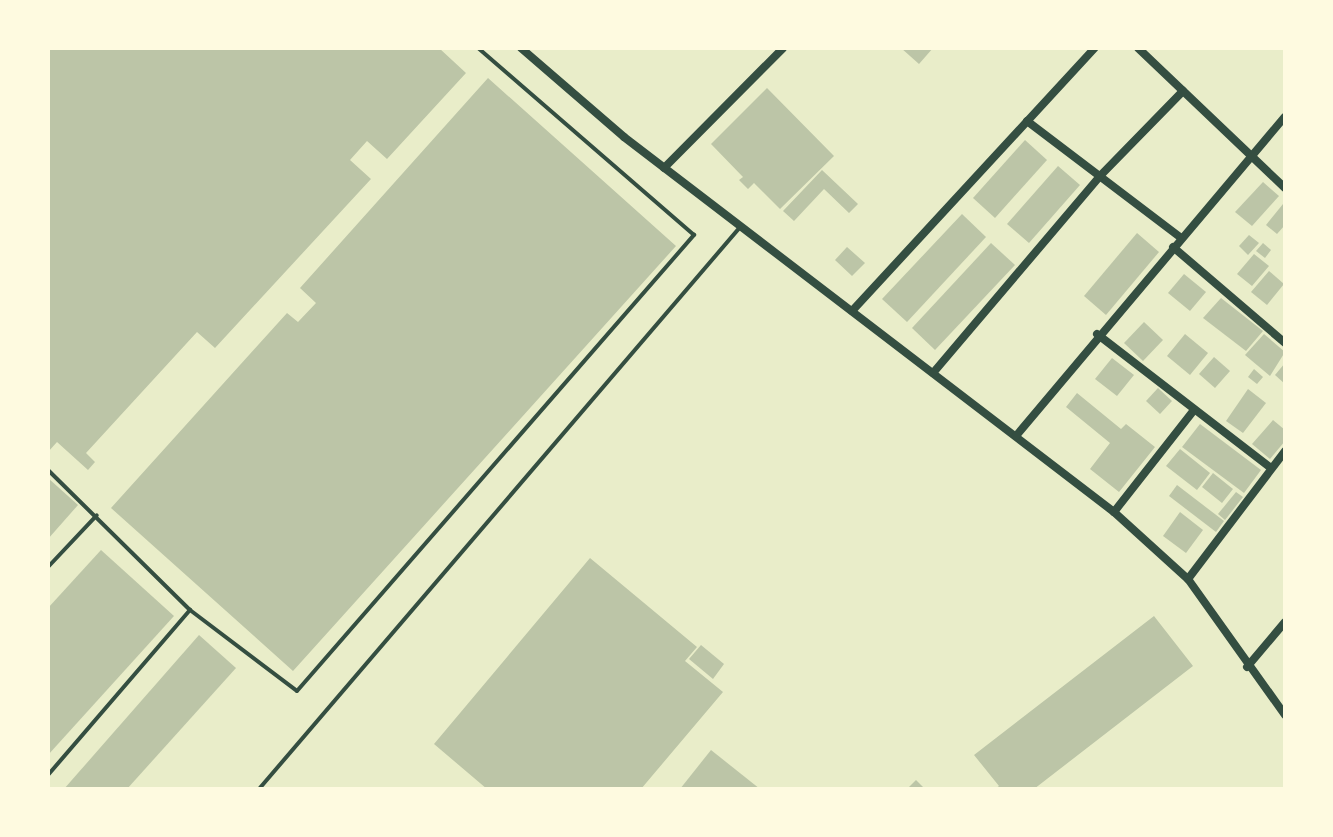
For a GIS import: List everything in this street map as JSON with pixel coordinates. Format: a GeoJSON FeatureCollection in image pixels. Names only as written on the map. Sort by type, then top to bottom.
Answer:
{"type":"FeatureCollection","features":[{"type":"Feature","properties":{"kind":"street"},"geometry":{"type":"LineString","coordinates":[[521,48],[664,168],[1114,512],[1188,579],[1247,667],[1285,715]]}},
{"type":"Feature","properties":{"kind":"street"},"geometry":{"type":"LineString","coordinates":[[664,168],[783,48]]}},
{"type":"Feature","properties":{"kind":"street"},"geometry":{"type":"LineString","coordinates":[[852,311],[1095,48]]}},
{"type":"Feature","properties":{"kind":"street"},"geometry":{"type":"LineString","coordinates":[[1138,48],[1285,188]]}},
{"type":"Feature","properties":{"kind":"street"},"geometry":{"type":"LineString","coordinates":[[933,373],[1100,176],[1183,91]]}},
{"type":"Feature","properties":{"kind":"street"},"geometry":{"type":"LineString","coordinates":[[1016,436],[1097,334],[1285,117]]}},
{"type":"Feature","properties":{"kind":"street"},"geometry":{"type":"LineString","coordinates":[[1027,121],[1181,238]]}},
{"type":"Feature","properties":{"kind":"street"},"geometry":{"type":"LineString","coordinates":[[1173,247],[1285,343]]}},
{"type":"Feature","properties":{"kind":"street"},"geometry":{"type":"LineString","coordinates":[[1097,334],[1270,467]]}},
{"type":"Feature","properties":{"kind":"street"},"geometry":{"type":"LineString","coordinates":[[1114,512],[1194,410]]}},
{"type":"Feature","properties":{"kind":"street"},"geometry":{"type":"LineString","coordinates":[[1188,579],[1285,451]]}},
{"type":"Feature","properties":{"kind":"street"},"geometry":{"type":"LineString","coordinates":[[1247,667],[1285,622]]}},
{"type":"Feature","properties":{"kind":"lane"},"geometry":{"type":"LineString","coordinates":[[48,470],[190,610],[297,691],[694,235],[478,48]]}},
{"type":"Feature","properties":{"kind":"lane"},"geometry":{"type":"LineString","coordinates":[[259,789],[741,226]]}},
{"type":"Feature","properties":{"kind":"lane"},"geometry":{"type":"LineString","coordinates":[[48,567],[97,515]]}},
{"type":"Feature","properties":{"kind":"lane"},"geometry":{"type":"LineString","coordinates":[[48,775],[190,610]]}},
{"type":"Feature","properties":{"kind":"building"},"geometry":{"type":"Polygon","coordinates":[[[48,48],[439,48],[466,73],[387,159],[367,141],[350,160],[371,179],[215,348],[197,332],[86,453],[95,462],[88,470],[57,442],[48,452],[48,48]]]}},
{"type":"Feature","properties":{"kind":"building"},"geometry":{"type":"Polygon","coordinates":[[[901,48],[933,48],[919,64],[901,48]]]}},
{"type":"Feature","properties":{"kind":"building"},"geometry":{"type":"Polygon","coordinates":[[[488,78],[676,246],[293,671],[111,508],[287,313],[298,322],[316,303],[300,288],[488,78]]]}},
{"type":"Feature","properties":{"kind":"building"},"geometry":{"type":"Polygon","coordinates":[[[767,88],[834,156],[780,209],[754,183],[748,189],[739,180],[743,177],[711,144],[767,88]]]}},
{"type":"Feature","properties":{"kind":"building"},"geometry":{"type":"Polygon","coordinates":[[[1025,140],[1047,160],[995,218],[973,198],[1025,140]]]}},
{"type":"Feature","properties":{"kind":"building"},"geometry":{"type":"Polygon","coordinates":[[[1058,166],[1080,185],[1029,243],[1007,224],[1058,166]]]}},
{"type":"Feature","properties":{"kind":"building"},"geometry":{"type":"Polygon","coordinates":[[[822,170],[858,204],[849,213],[824,189],[794,221],[783,211],[822,170]]]}},
{"type":"Feature","properties":{"kind":"building"},"geometry":{"type":"Polygon","coordinates":[[[1263,182],[1279,196],[1252,226],[1235,212],[1263,182]]]}},
{"type":"Feature","properties":{"kind":"building"},"geometry":{"type":"Polygon","coordinates":[[[1283,204],[1285,225],[1277,234],[1266,225],[1283,204]]]}},
{"type":"Feature","properties":{"kind":"building"},"geometry":{"type":"Polygon","coordinates":[[[962,214],[986,237],[907,322],[882,299],[962,214]]]}},
{"type":"Feature","properties":{"kind":"building"},"geometry":{"type":"Polygon","coordinates":[[[1137,233],[1159,252],[1106,315],[1084,296],[1137,233]]]}},
{"type":"Feature","properties":{"kind":"building"},"geometry":{"type":"Polygon","coordinates":[[[1249,235],[1259,243],[1248,255],[1239,246],[1249,235]]]}},
{"type":"Feature","properties":{"kind":"building"},"geometry":{"type":"Polygon","coordinates":[[[991,243],[1015,265],[935,350],[912,328],[991,243]]]}},
{"type":"Feature","properties":{"kind":"building"},"geometry":{"type":"Polygon","coordinates":[[[1263,243],[1271,250],[1265,258],[1256,251],[1263,243]]]}},
{"type":"Feature","properties":{"kind":"building"},"geometry":{"type":"Polygon","coordinates":[[[847,247],[865,263],[852,276],[835,260],[847,247]]]}},
{"type":"Feature","properties":{"kind":"building"},"geometry":{"type":"Polygon","coordinates":[[[1254,254],[1269,266],[1252,286],[1237,274],[1254,254]]]}},
{"type":"Feature","properties":{"kind":"building"},"geometry":{"type":"Polygon","coordinates":[[[1269,271],[1284,284],[1267,305],[1251,292],[1269,271]]]}},
{"type":"Feature","properties":{"kind":"building"},"geometry":{"type":"Polygon","coordinates":[[[1184,274],[1206,292],[1190,311],[1168,293],[1184,274]]]}},
{"type":"Feature","properties":{"kind":"building"},"geometry":{"type":"Polygon","coordinates":[[[1221,298],[1263,331],[1246,351],[1203,318],[1221,298]]]}},
{"type":"Feature","properties":{"kind":"building"},"geometry":{"type":"Polygon","coordinates":[[[1144,322],[1163,340],[1143,361],[1124,343],[1144,322]]]}},
{"type":"Feature","properties":{"kind":"building"},"geometry":{"type":"Polygon","coordinates":[[[1185,334],[1208,353],[1190,375],[1167,356],[1185,334]]]}},
{"type":"Feature","properties":{"kind":"building"},"geometry":{"type":"Polygon","coordinates":[[[1264,334],[1285,352],[1270,376],[1245,355],[1264,334]]]}},
{"type":"Feature","properties":{"kind":"building"},"geometry":{"type":"Polygon","coordinates":[[[1214,357],[1230,371],[1215,388],[1199,374],[1214,357]]]}},
{"type":"Feature","properties":{"kind":"building"},"geometry":{"type":"Polygon","coordinates":[[[1112,358],[1134,375],[1117,396],[1095,379],[1112,358]]]}},
{"type":"Feature","properties":{"kind":"building"},"geometry":{"type":"Polygon","coordinates":[[[1285,363],[1285,384],[1275,375],[1285,363]]]}},
{"type":"Feature","properties":{"kind":"building"},"geometry":{"type":"Polygon","coordinates":[[[1254,369],[1263,377],[1257,384],[1248,377],[1254,369]]]}},
{"type":"Feature","properties":{"kind":"building"},"geometry":{"type":"Polygon","coordinates":[[[1158,388],[1172,401],[1160,414],[1146,401],[1158,388]]]}},
{"type":"Feature","properties":{"kind":"building"},"geometry":{"type":"Polygon","coordinates":[[[1248,389],[1266,403],[1243,433],[1226,421],[1248,389]]]}},
{"type":"Feature","properties":{"kind":"building"},"geometry":{"type":"Polygon","coordinates":[[[1077,393],[1121,429],[1126,424],[1155,447],[1119,492],[1090,469],[1110,443],[1066,407],[1077,393]]]}},
{"type":"Feature","properties":{"kind":"building"},"geometry":{"type":"Polygon","coordinates":[[[1273,420],[1285,430],[1285,441],[1270,459],[1252,444],[1273,420]]]}},
{"type":"Feature","properties":{"kind":"building"},"geometry":{"type":"Polygon","coordinates":[[[1200,424],[1261,470],[1244,493],[1182,447],[1200,424]]]}},
{"type":"Feature","properties":{"kind":"building"},"geometry":{"type":"Polygon","coordinates":[[[1180,449],[1210,473],[1197,490],[1166,466],[1180,449]]]}},
{"type":"Feature","properties":{"kind":"building"},"geometry":{"type":"Polygon","coordinates":[[[1213,473],[1233,489],[1222,503],[1202,487],[1213,473]]]}},
{"type":"Feature","properties":{"kind":"building"},"geometry":{"type":"Polygon","coordinates":[[[48,478],[78,505],[48,539],[48,478]]]}},
{"type":"Feature","properties":{"kind":"building"},"geometry":{"type":"Polygon","coordinates":[[[1177,485],[1224,521],[1216,532],[1169,496],[1177,485]]]}},
{"type":"Feature","properties":{"kind":"building"},"geometry":{"type":"Polygon","coordinates":[[[1236,492],[1243,497],[1225,520],[1218,514],[1236,492]]]}},
{"type":"Feature","properties":{"kind":"building"},"geometry":{"type":"Polygon","coordinates":[[[1180,512],[1203,530],[1186,553],[1163,536],[1180,512]]]}},
{"type":"Feature","properties":{"kind":"building"},"geometry":{"type":"Polygon","coordinates":[[[101,550],[174,616],[48,755],[48,608],[101,550]]]}},
{"type":"Feature","properties":{"kind":"building"},"geometry":{"type":"Polygon","coordinates":[[[590,558],[697,647],[685,661],[723,692],[641,789],[487,789],[434,744],[590,558]]]}},
{"type":"Feature","properties":{"kind":"building"},"geometry":{"type":"Polygon","coordinates":[[[1154,616],[1193,666],[1034,789],[995,789],[999,786],[974,755],[1154,616]]]}},
{"type":"Feature","properties":{"kind":"building"},"geometry":{"type":"Polygon","coordinates":[[[199,635],[236,668],[127,789],[64,789],[199,635]]]}},
{"type":"Feature","properties":{"kind":"building"},"geometry":{"type":"Polygon","coordinates":[[[701,645],[724,664],[713,679],[689,659],[701,645]]]}},
{"type":"Feature","properties":{"kind":"building"},"geometry":{"type":"Polygon","coordinates":[[[711,750],[760,789],[680,789],[711,750]]]}},
{"type":"Feature","properties":{"kind":"building"},"geometry":{"type":"Polygon","coordinates":[[[916,780],[925,789],[907,789],[916,780]]]}}]}
